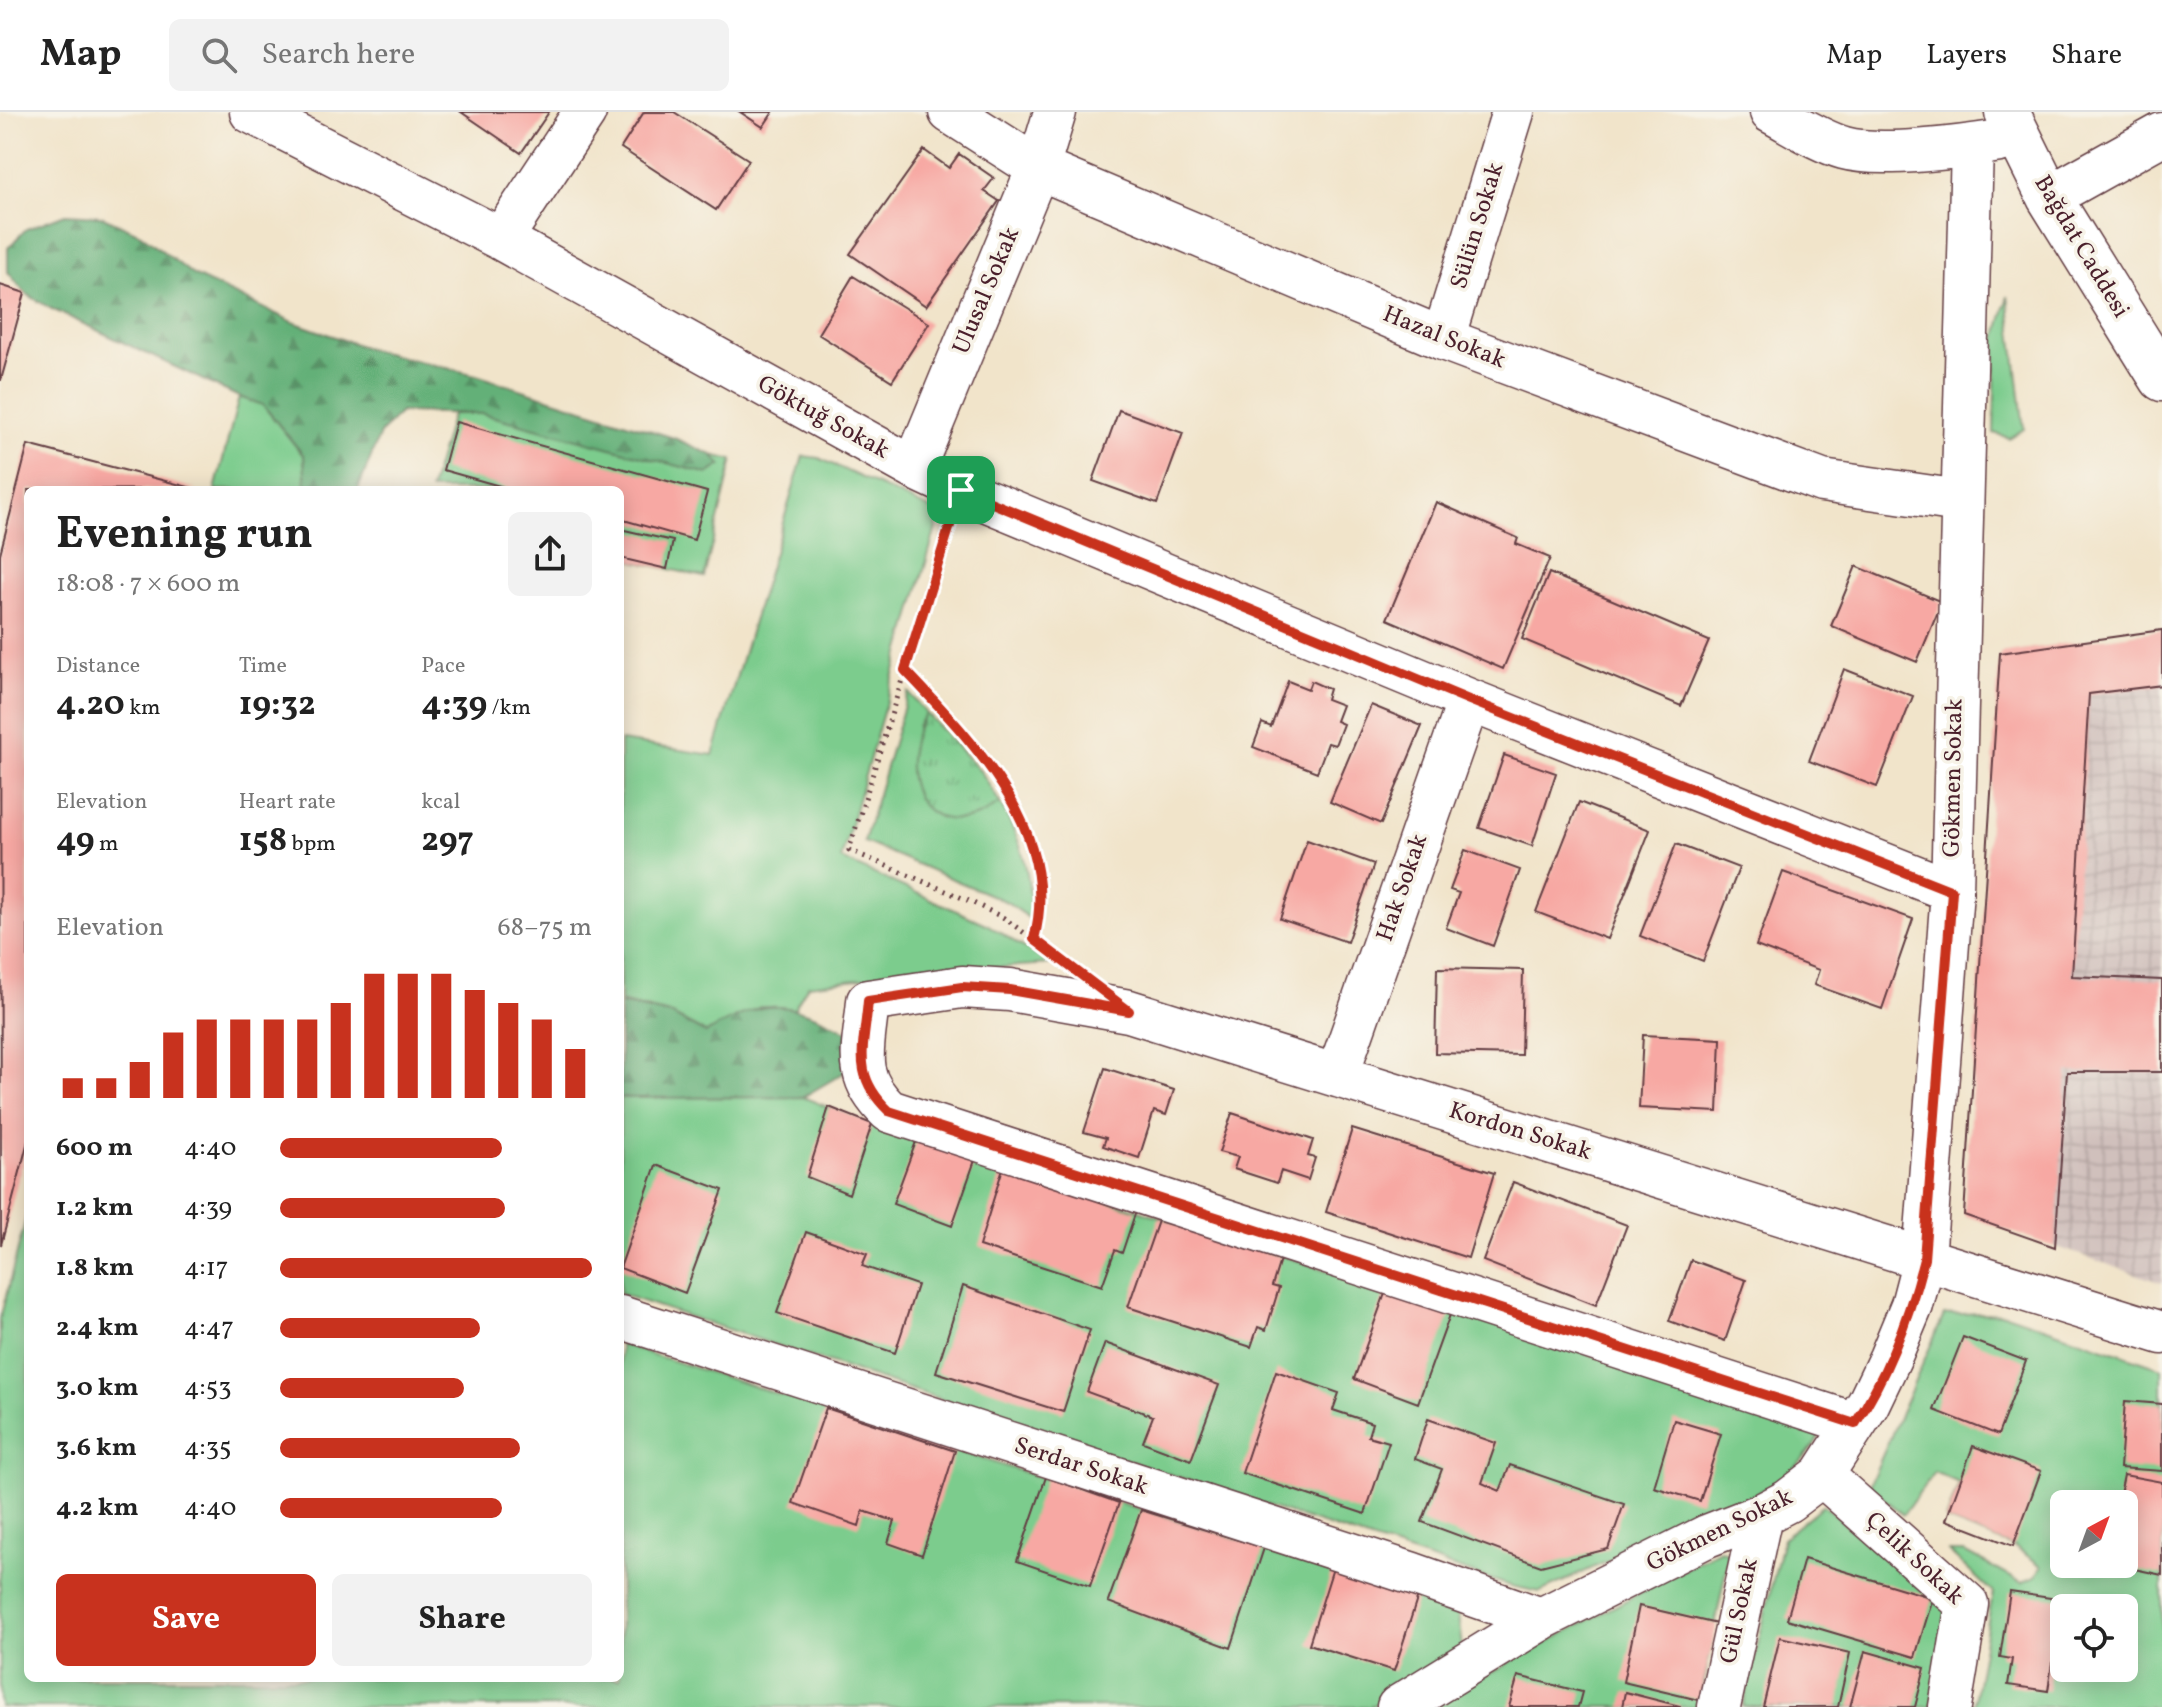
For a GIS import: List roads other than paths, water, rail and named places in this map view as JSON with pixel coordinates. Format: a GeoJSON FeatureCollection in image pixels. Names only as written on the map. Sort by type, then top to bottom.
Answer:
{"type":"FeatureCollection","features":[{"type":"Feature","properties":{"kind":"main road","name":"Bağdat Caddesi"},"geometry":{"type":"LineString","coordinates":[[2012,125],[2049,197],[2162,379]]}},
{"type":"Feature","properties":{"kind":"street","name":"Göktuğ Sokak"},"geometry":{"type":"LineString","coordinates":[[251,112],[501,239],[914,468],[961,490],[1469,700],[1952,891]]}},
{"type":"Feature","properties":{"kind":"street"},"geometry":{"type":"LineString","coordinates":[[501,239],[585,112]]}},
{"type":"Feature","properties":{"kind":"street","name":"Hazal Sokak"},"geometry":{"type":"LineString","coordinates":[[950,112],[1038,168],[1443,339],[1822,481],[1960,501]]}},
{"type":"Feature","properties":{"kind":"street","name":"Ulusal Sokak"},"geometry":{"type":"LineString","coordinates":[[914,468],[1038,168],[1055,112]]}},
{"type":"Feature","properties":{"kind":"street","name":"Sülün Sokak"},"geometry":{"type":"LineString","coordinates":[[1443,339],[1513,112]]}},
{"type":"Feature","properties":{"kind":"street"},"geometry":{"type":"LineString","coordinates":[[1771,112],[1842,147],[1861,151],[1972,146],[2012,125]]}},
{"type":"Feature","properties":{"kind":"street"},"geometry":{"type":"LineString","coordinates":[[2049,197],[2162,134]]}},
{"type":"Feature","properties":{"kind":"street","name":"Gökmen Sokak"},"geometry":{"type":"LineString","coordinates":[[1398,1707],[1541,1619],[1707,1536],[1761,1515],[1788,1501],[1822,1475],[1868,1404],[1912,1305],[1924,1259],[1952,891],[1960,501],[1972,146]]}},
{"type":"Feature","properties":{"kind":"street","name":"Hak Sokak"},"geometry":{"type":"LineString","coordinates":[[1337,1076],[1469,700]]}},
{"type":"Feature","properties":{"kind":"street","name":"Kordon Sokak"},"geometry":{"type":"LineString","coordinates":[[1855,1424],[889,1111],[873,1096],[865,1081],[863,1061],[868,1001],[962,987],[1010,990],[1129,1011],[2162,1333]]}},
{"type":"Feature","properties":{"kind":"street","name":"Serdar Sokak"},"geometry":{"type":"LineString","coordinates":[[624,1318],[1413,1574],[1541,1619]]}},
{"type":"Feature","properties":{"kind":"street","name":"Çelik Sokak"},"geometry":{"type":"LineString","coordinates":[[1822,1475],[1967,1604],[1950,1707]]}},
{"type":"Feature","properties":{"kind":"street","name":"Gül Sokak"},"geometry":{"type":"LineString","coordinates":[[1719,1707],[1761,1515]]}}]}
